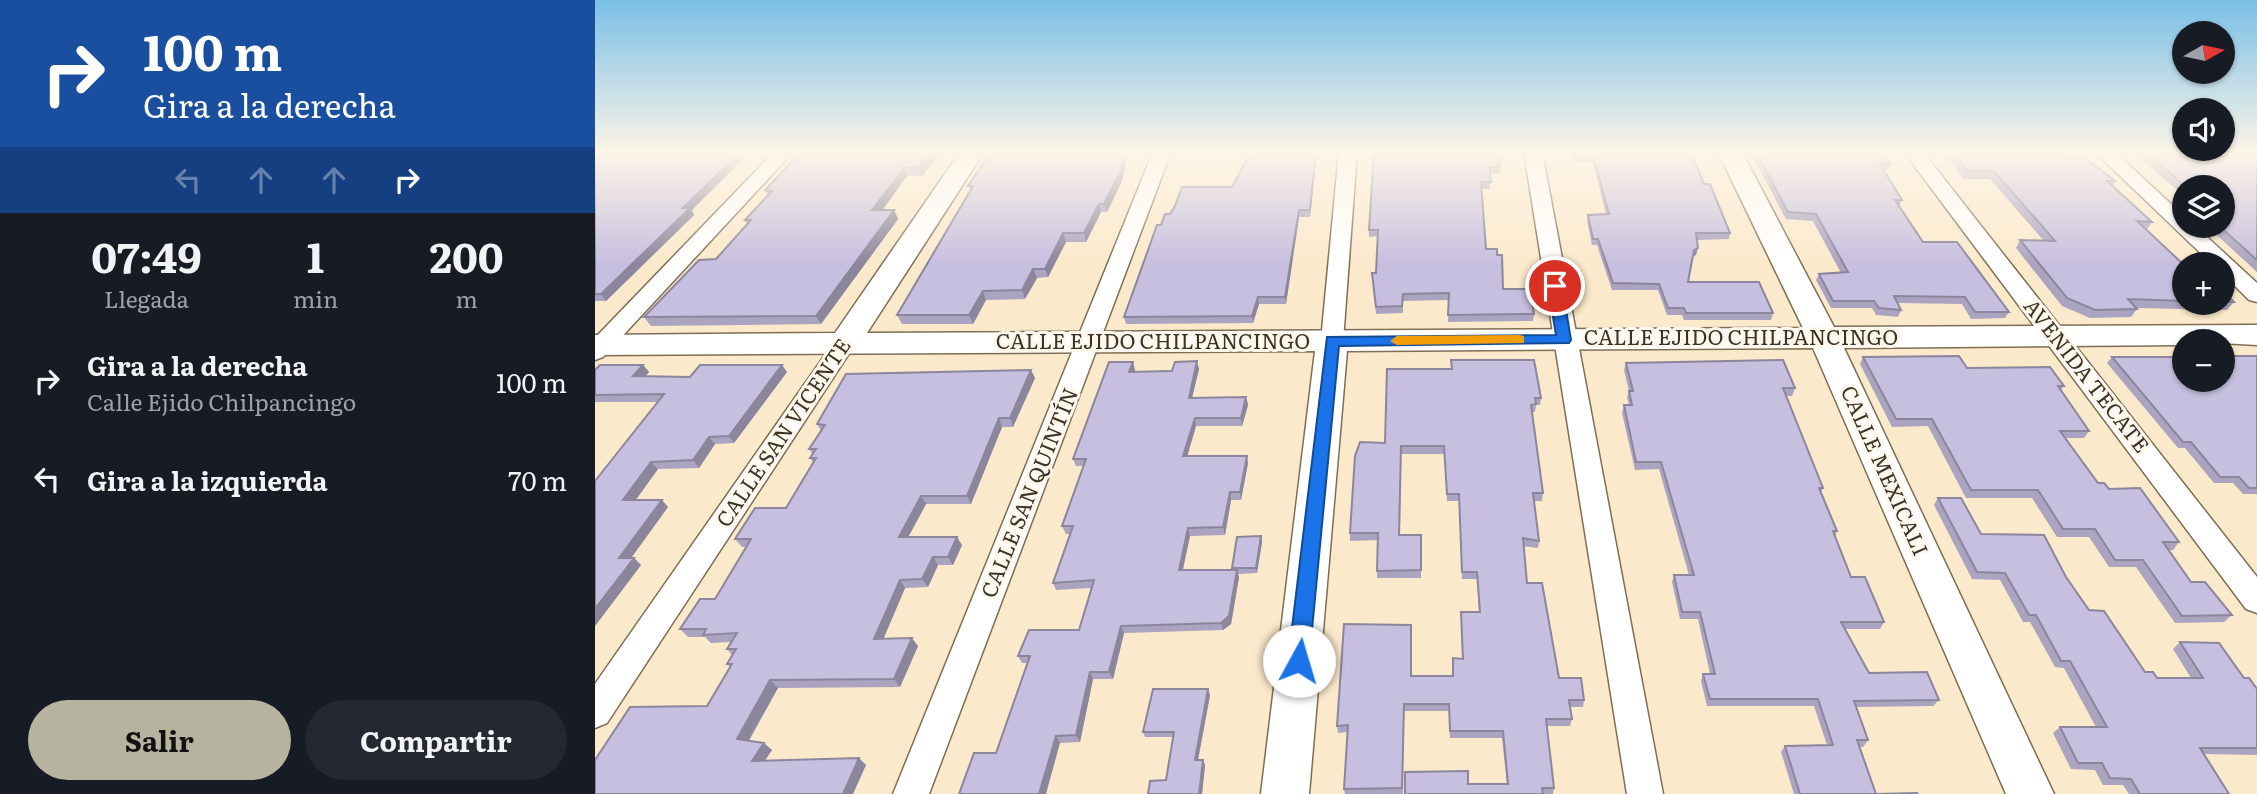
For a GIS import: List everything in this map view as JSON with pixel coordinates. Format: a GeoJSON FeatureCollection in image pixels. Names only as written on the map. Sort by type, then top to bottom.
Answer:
{"type":"FeatureCollection","features":[{"type":"Feature","properties":{"kind":"street"},"geometry":{"type":"LineString","coordinates":[[598,347],[748,189]]}},
{"type":"Feature","properties":{"kind":"street","name":"CALLE SAN VICENTE"},"geometry":{"type":"LineString","coordinates":[[595,712],[947,189]]}},
{"type":"Feature","properties":{"kind":"street","name":"CALLE SAN QUINTÍN"},"geometry":{"type":"LineString","coordinates":[[911,794],[1148,189]]}},
{"type":"Feature","properties":{"kind":"street"},"geometry":{"type":"LineString","coordinates":[[1285,794],[1332,341],[1345,189]]}},
{"type":"Feature","properties":{"kind":"street"},"geometry":{"type":"LineString","coordinates":[[1539,189],[1645,794]]}},
{"type":"Feature","properties":{"kind":"street","name":"CALLE MEXICALI"},"geometry":{"type":"LineString","coordinates":[[1749,189],[1824,338],[2030,794]]}},
{"type":"Feature","properties":{"kind":"street","name":"AVENIDA TECATE"},"geometry":{"type":"LineString","coordinates":[[1942,189],[2257,600]]}},
{"type":"Feature","properties":{"kind":"street"},"geometry":{"type":"LineString","coordinates":[[2144,189],[2257,295]]}},
{"type":"Feature","properties":{"kind":"street","name":"CALLE EJIDO CHILPANCINGO"},"geometry":{"type":"LineString","coordinates":[[598,347],[2257,335]]}},
{"type":"Feature","properties":{"kind":"building"},"geometry":{"type":"Polygon","coordinates":[[[595,189],[702,189],[683,208],[690,208],[601,294],[595,294],[595,189]]]}},
{"type":"Feature","properties":{"kind":"building"},"geometry":{"type":"Polygon","coordinates":[[[888,189],[872,210],[894,210],[816,316],[644,317],[699,260],[716,259],[751,220],[745,220],[772,191],[765,190],[888,189]]]}},
{"type":"Feature","properties":{"kind":"building"},"geometry":{"type":"Polygon","coordinates":[[[971,189],[1111,189],[1104,204],[1099,204],[1084,233],[1063,233],[1045,269],[1033,269],[1022,290],[983,291],[969,315],[897,315],[971,189]]]}},
{"type":"Feature","properties":{"kind":"building"},"geometry":{"type":"Polygon","coordinates":[[[1181,189],[1312,189],[1310,210],[1299,210],[1285,297],[1258,297],[1252,316],[1124,317],[1157,225],[1161,225],[1165,214],[1170,214],[1181,189]]]}},
{"type":"Feature","properties":{"kind":"building"},"geometry":{"type":"Polygon","coordinates":[[[1372,189],[1482,189],[1486,249],[1497,249],[1497,255],[1502,255],[1503,289],[1530,289],[1534,314],[1448,315],[1449,293],[1403,294],[1402,306],[1376,307],[1372,273],[1376,273],[1378,230],[1369,230],[1372,189]]]}},
{"type":"Feature","properties":{"kind":"building"},"geometry":{"type":"Polygon","coordinates":[[[1602,189],[1712,189],[1730,233],[1696,233],[1698,248],[1694,250],[1688,282],[1759,282],[1773,313],[1686,313],[1684,308],[1668,308],[1659,284],[1613,283],[1598,239],[1593,239],[1588,215],[1609,214],[1602,189]]]}},
{"type":"Feature","properties":{"kind":"building"},"geometry":{"type":"Polygon","coordinates":[[[1776,189],[1895,189],[1902,200],[1895,200],[1923,242],[1957,242],[2009,312],[1975,312],[1965,297],[1894,296],[1901,310],[1879,308],[1874,301],[1833,301],[1819,274],[1848,272],[1816,214],[1788,212],[1776,189]]]}},
{"type":"Feature","properties":{"kind":"building"},"geometry":{"type":"Polygon","coordinates":[[[2010,189],[2116,189],[2152,222],[2137,221],[2172,254],[2172,301],[2128,299],[2137,309],[2095,310],[2067,298],[2020,240],[2055,241],[2010,189]]]}},
{"type":"Feature","properties":{"kind":"building"},"geometry":{"type":"Polygon","coordinates":[[[2235,189],[2257,189],[2257,260],[2232,238],[2235,238],[2235,189]]]}},
{"type":"Feature","properties":{"kind":"building"},"geometry":{"type":"Polygon","coordinates":[[[1959,356],[1967,368],[2050,367],[2064,386],[2058,386],[2089,431],[2060,431],[2098,483],[2104,483],[2109,489],[2140,488],[2179,542],[2163,542],[2191,582],[2205,582],[2232,615],[2182,616],[2143,560],[2115,560],[2095,529],[2063,529],[2038,490],[1971,490],[1932,419],[1896,419],[1863,357],[1959,356]]]}},
{"type":"Feature","properties":{"kind":"building"},"geometry":{"type":"Polygon","coordinates":[[[2235,356],[2257,356],[2257,488],[2249,488],[2239,477],[2220,477],[2191,442],[2183,442],[2112,357],[2172,357],[2172,392],[2235,392],[2235,356]]]}},
{"type":"Feature","properties":{"kind":"building"},"geometry":{"type":"Polygon","coordinates":[[[1451,360],[1534,360],[1541,398],[1535,398],[1536,404],[1531,405],[1543,493],[1533,493],[1539,541],[1523,538],[1527,583],[1542,583],[1559,678],[1581,678],[1584,700],[1569,700],[1572,719],[1546,719],[1554,788],[1542,788],[1543,794],[1405,794],[1405,772],[1468,771],[1468,784],[1508,784],[1503,731],[1450,731],[1449,704],[1404,704],[1402,788],[1344,789],[1348,725],[1337,726],[1344,624],[1411,625],[1411,676],[1453,676],[1453,658],[1463,659],[1461,612],[1480,612],[1477,572],[1462,572],[1459,494],[1447,494],[1444,446],[1401,446],[1399,535],[1421,535],[1421,570],[1377,571],[1378,533],[1350,533],[1355,456],[1360,442],[1385,443],[1387,369],[1452,369],[1451,360]]]}},
{"type":"Feature","properties":{"kind":"building"},"geometry":{"type":"Polygon","coordinates":[[[1783,360],[1795,388],[1783,388],[1823,488],[1819,488],[1837,531],[1833,531],[1851,577],[1865,577],[1884,622],[1841,622],[1869,673],[1927,672],[1939,700],[1854,701],[1868,740],[1857,740],[1876,794],[1800,794],[1785,746],[1833,745],[1818,699],[1710,699],[1703,674],[1715,674],[1700,612],[1682,612],[1674,575],[1694,575],[1661,462],[1636,462],[1624,405],[1632,405],[1629,391],[1633,391],[1626,363],[1783,360]]]}},
{"type":"Feature","properties":{"kind":"building"},"geometry":{"type":"Polygon","coordinates":[[[1197,361],[1189,398],[1246,397],[1241,418],[1195,418],[1183,456],[1247,456],[1240,492],[1230,492],[1223,527],[1188,528],[1179,570],[1237,570],[1229,616],[1221,623],[1121,626],[1109,672],[1090,672],[1076,735],[1056,736],[1039,794],[959,794],[974,753],[996,753],[1030,656],[1018,656],[1029,630],[1079,630],[1094,580],[1053,583],[1073,526],[1062,526],[1086,459],[1073,459],[1109,362],[1133,362],[1129,372],[1172,371],[1175,362],[1197,361]]]}},
{"type":"Feature","properties":{"kind":"building"},"geometry":{"type":"Polygon","coordinates":[[[600,365],[643,365],[633,376],[690,377],[700,365],[782,365],[729,436],[709,437],[693,460],[651,462],[623,500],[662,500],[619,558],[634,558],[595,609],[595,481],[664,394],[595,395],[595,370],[600,365]]]}},
{"type":"Feature","properties":{"kind":"building"},"geometry":{"type":"Polygon","coordinates":[[[1031,370],[1010,418],[999,418],[967,496],[921,496],[899,537],[957,537],[948,557],[933,557],[922,579],[900,580],[874,639],[912,638],[894,679],[770,680],[737,739],[764,743],[752,761],[859,758],[843,794],[595,794],[595,760],[630,707],[707,706],[732,664],[727,664],[736,649],[727,649],[737,633],[703,635],[706,629],[680,629],[700,599],[715,599],[751,539],[735,539],[755,508],[786,508],[816,458],[810,458],[816,449],[809,449],[825,425],[817,424],[846,374],[1031,370]]]}},
{"type":"Feature","properties":{"kind":"building"},"geometry":{"type":"Polygon","coordinates":[[[1938,498],[1961,498],[1981,534],[2044,535],[2066,577],[2089,610],[2104,611],[2145,672],[2153,672],[2157,678],[2203,678],[2180,642],[2219,643],[2244,678],[2249,678],[2257,689],[2257,748],[2200,748],[2229,794],[2140,794],[2131,779],[2110,778],[2102,763],[2078,763],[2060,727],[2107,727],[2070,661],[2061,661],[2036,615],[2029,615],[2005,573],[1977,572],[1938,498]]]}},
{"type":"Feature","properties":{"kind":"building"},"geometry":{"type":"Polygon","coordinates":[[[1261,536],[1256,568],[1232,568],[1237,537],[1261,536]]]}},
{"type":"Feature","properties":{"kind":"building"},"geometry":{"type":"Polygon","coordinates":[[[1153,689],[1208,689],[1195,760],[1203,760],[1199,794],[1148,794],[1150,781],[1166,780],[1174,732],[1143,732],[1153,689]]]}},
{"type":"Feature","properties":{"kind":"slow traffic"},"geometry":{"type":"LineString","coordinates":[[1397,341],[1519,340]]}},
{"type":"Feature","properties":{"kind":"route"},"geometry":{"type":"LineString","coordinates":[[1299,661],[1332,341],[1564,340],[1555,286]]}}]}
